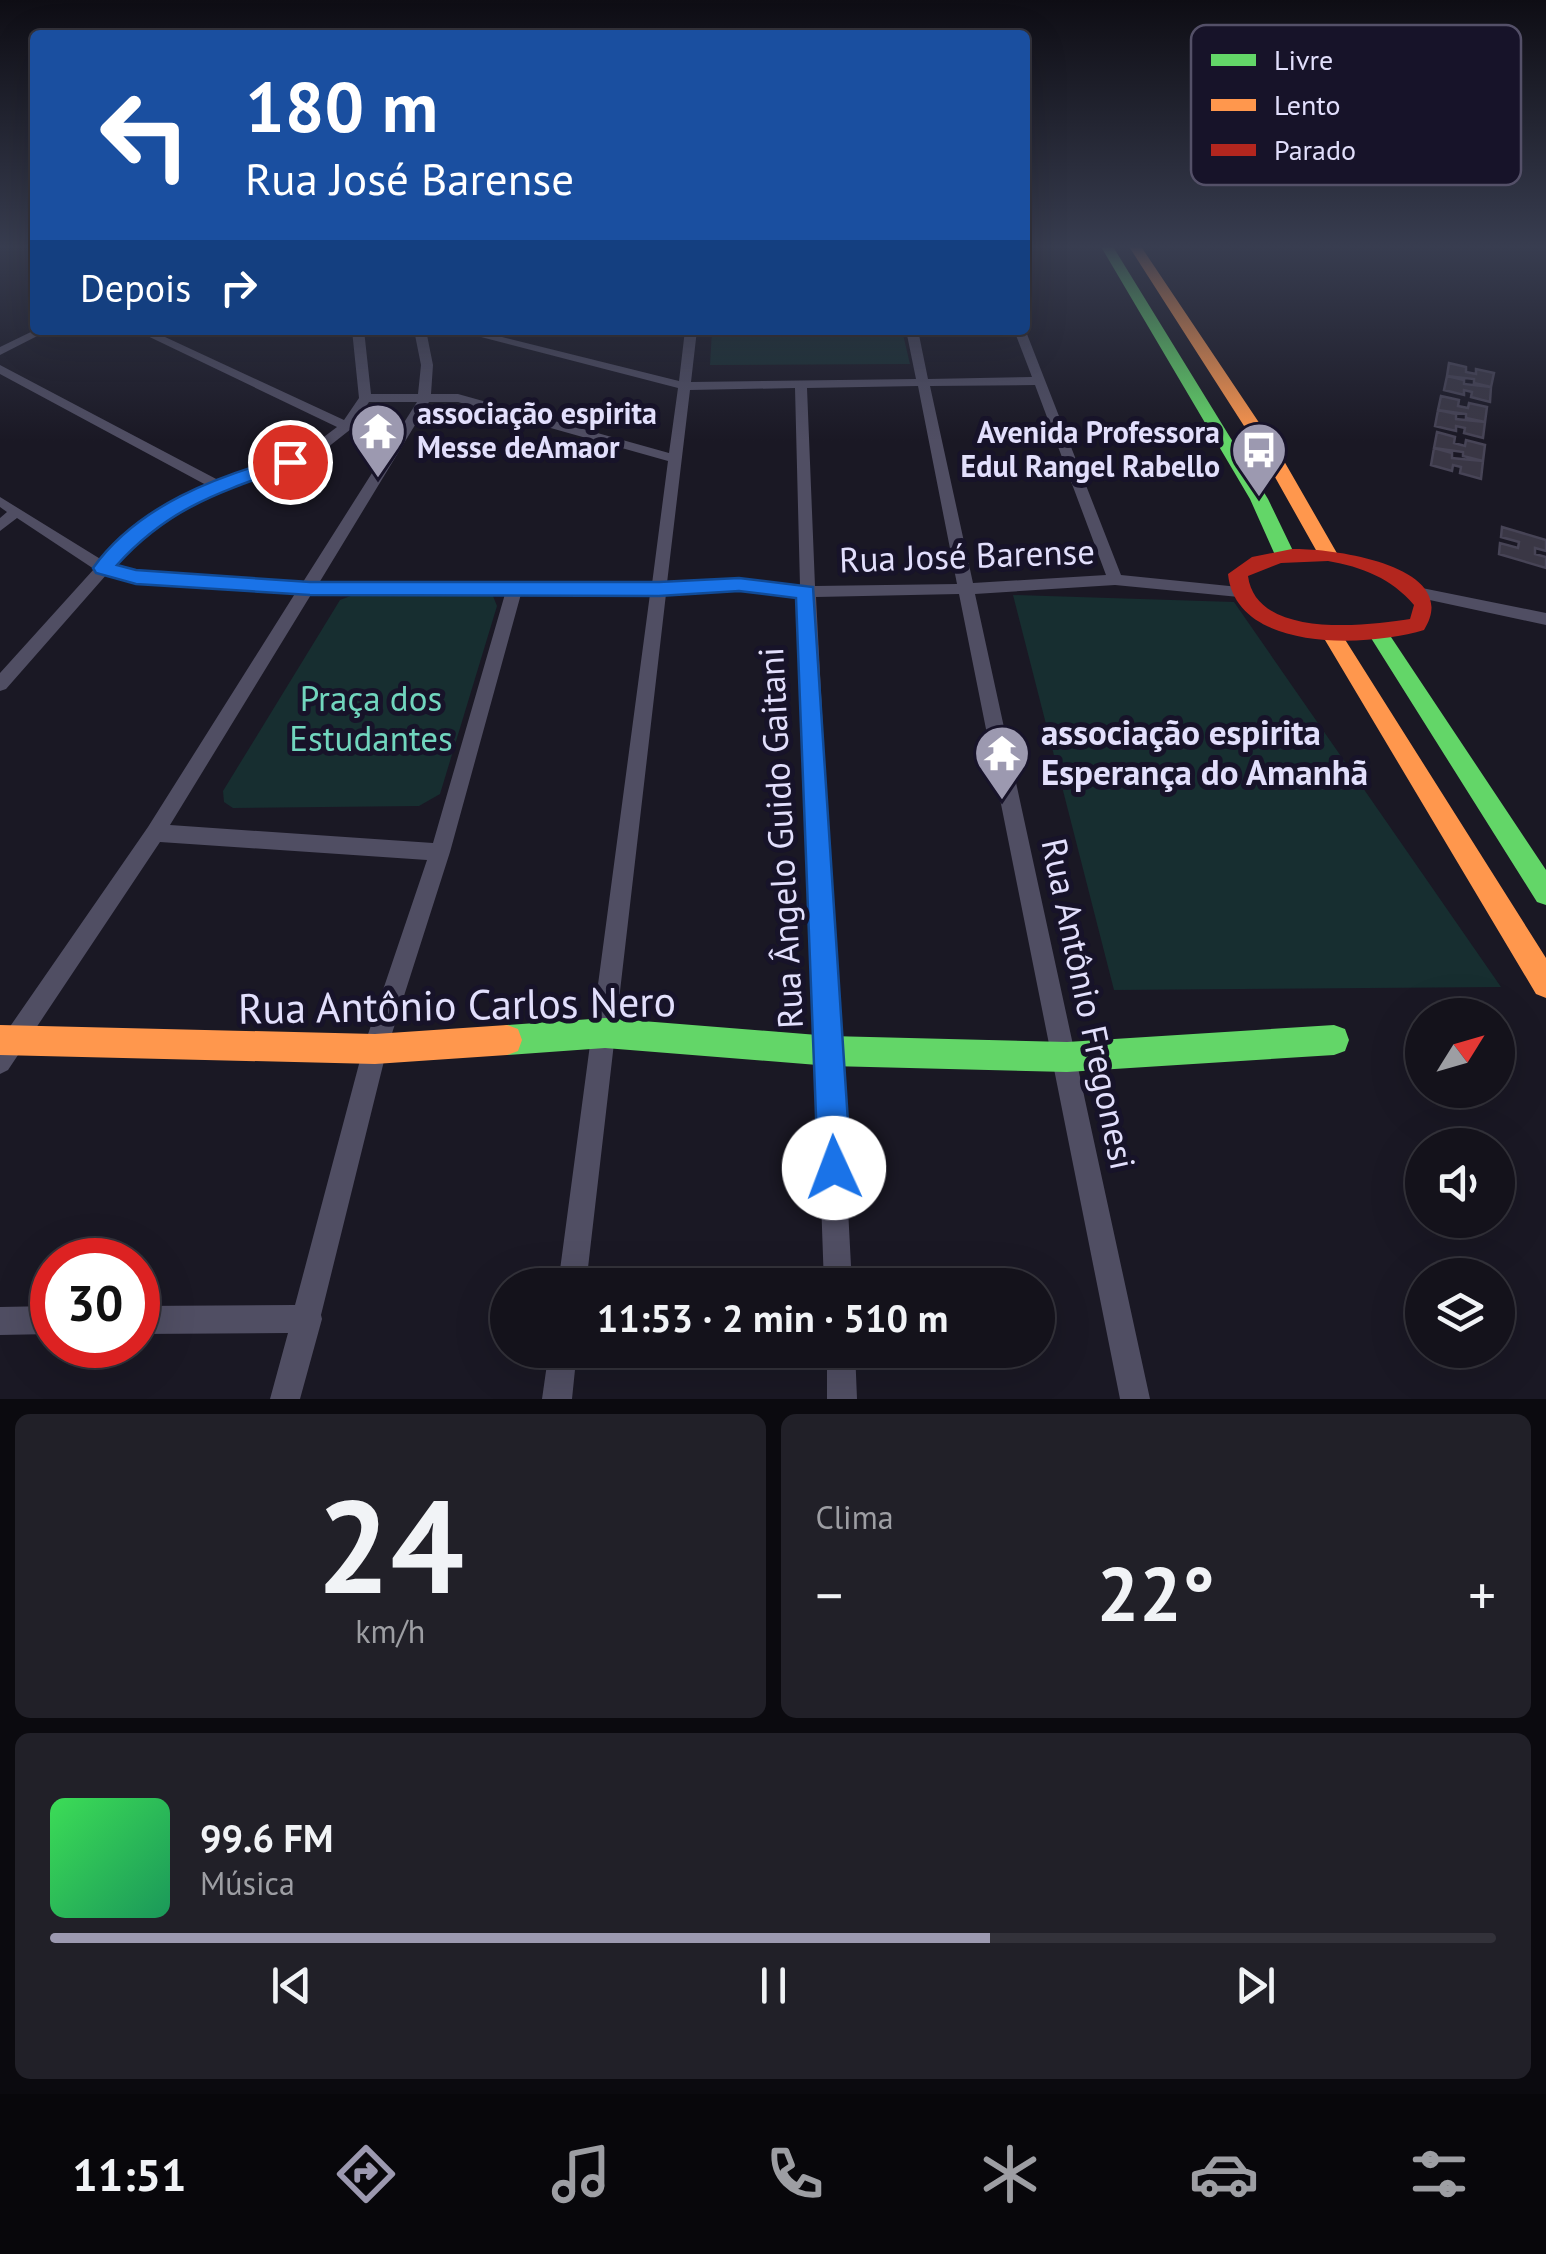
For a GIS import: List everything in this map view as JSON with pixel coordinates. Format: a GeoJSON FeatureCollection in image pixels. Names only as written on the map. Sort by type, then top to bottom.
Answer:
{"type":"FeatureCollection","features":[{"type":"Feature","properties":{"kind":"main road"},"geometry":{"type":"LineString","coordinates":[[1144,310],[1259,499],[1286,555]]}},
{"type":"Feature","properties":{"kind":"main road"},"geometry":{"type":"LineString","coordinates":[[1148,317],[1168,320],[1181,312],[1271,454],[1328,555]]}},
{"type":"Feature","properties":{"kind":"main road"},"geometry":{"type":"LineString","coordinates":[[1286,555],[1328,555],[1364,560],[1388,570],[1417,592],[1424,602],[1424,614],[1417,624],[1378,633],[1332,634],[1283,624],[1239,592],[1238,574],[1248,563],[1286,555]]}},
{"type":"Feature","properties":{"kind":"main road"},"geometry":{"type":"LineString","coordinates":[[1378,633],[1546,893]]}},
{"type":"Feature","properties":{"kind":"main road"},"geometry":{"type":"LineString","coordinates":[[1332,634],[1546,984]]}},
{"type":"Feature","properties":{"kind":"main road","name":"Rua Antônio Carlos Nero"},"geometry":{"type":"LineString","coordinates":[[7,1040],[375,1048],[606,1033],[830,1052],[1067,1057],[1334,1040]]}},
{"type":"Feature","properties":{"kind":"street"},"geometry":{"type":"LineString","coordinates":[[0,352],[33,335]]}},
{"type":"Feature","properties":{"kind":"street"},"geometry":{"type":"LineString","coordinates":[[152,335],[346,426]]}},
{"type":"Feature","properties":{"kind":"street"},"geometry":{"type":"LineString","coordinates":[[0,684],[103,568],[162,512],[312,452],[346,426],[365,398],[359,335]]}},
{"type":"Feature","properties":{"kind":"street"},"geometry":{"type":"LineString","coordinates":[[0,1062],[7,1040],[154,833],[424,400],[427,365],[421,335]]}},
{"type":"Feature","properties":{"kind":"street"},"geometry":{"type":"LineString","coordinates":[[480,335],[684,386],[1040,381]]}},
{"type":"Feature","properties":{"kind":"street"},"geometry":{"type":"LineString","coordinates":[[574,1268],[606,1033],[672,458],[682,419],[690,335]]}},
{"type":"Feature","properties":{"kind":"street","name":"Rua Antônio Fregonesi"},"geometry":{"type":"LineString","coordinates":[[913,335],[964,590],[1067,1057],[1097,1224],[1135,1399]]}},
{"type":"Feature","properties":{"kind":"street"},"geometry":{"type":"LineString","coordinates":[[1022,335],[1115,580]]}},
{"type":"Feature","properties":{"kind":"street"},"geometry":{"type":"LineString","coordinates":[[0,368],[220,486]]}},
{"type":"Feature","properties":{"kind":"street","name":"Rua Ângelo Guido Gaitani"},"geometry":{"type":"LineString","coordinates":[[801,386],[806,592],[837,1268]]}},
{"type":"Feature","properties":{"kind":"street"},"geometry":{"type":"LineString","coordinates":[[365,398],[458,398],[672,458]]}},
{"type":"Feature","properties":{"kind":"street","name":"Rua José Barense"},"geometry":{"type":"LineString","coordinates":[[0,501],[103,568],[136,577],[310,588],[659,589],[739,584],[806,592],[964,590],[1115,580],[1239,592]]}},
{"type":"Feature","properties":{"kind":"street"},"geometry":{"type":"LineString","coordinates":[[0,526],[16,511]]}},
{"type":"Feature","properties":{"kind":"street"},"geometry":{"type":"LineString","coordinates":[[285,1399],[375,1048],[440,852],[514,588]]}},
{"type":"Feature","properties":{"kind":"street"},"geometry":{"type":"LineString","coordinates":[[1417,592],[1546,619]]}},
{"type":"Feature","properties":{"kind":"street"},"geometry":{"type":"LineString","coordinates":[[154,833],[440,852]]}},
{"type":"Feature","properties":{"kind":"street"},"geometry":{"type":"LineString","coordinates":[[160,1320],[308,1319]]}},
{"type":"Feature","properties":{"kind":"street"},"geometry":{"type":"LineString","coordinates":[[0,1321],[30,1320]]}},
{"type":"Feature","properties":{"kind":"street"},"geometry":{"type":"LineString","coordinates":[[557,1399],[561,1368]]}},
{"type":"Feature","properties":{"kind":"street"},"geometry":{"type":"LineString","coordinates":[[841,1368],[842,1399]]}},
{"type":"Feature","properties":{"kind":"green space"},"geometry":{"type":"Polygon","coordinates":[[[712,335],[903,335],[910,364],[710,365],[712,335]]]}},
{"type":"Feature","properties":{"kind":"green space","name":"Praça dos Estudantes"},"geometry":{"type":"Polygon","coordinates":[[[483,591],[493,596],[497,606],[440,794],[419,806],[233,808],[224,802],[223,791],[340,600],[361,592],[483,591]]]}},
{"type":"Feature","properties":{"kind":"green space"},"geometry":{"type":"Polygon","coordinates":[[[1013,595],[1234,602],[1501,987],[1114,990],[1013,595]]]}},
{"type":"Feature","properties":{"kind":"building"},"geometry":{"type":"Polygon","coordinates":[[[1449,363],[1466,367],[1466,372],[1476,374],[1476,369],[1494,373],[1491,387],[1474,383],[1474,379],[1447,376],[1449,363]]]}},
{"type":"Feature","properties":{"kind":"building"},"geometry":{"type":"Polygon","coordinates":[[[1447,376],[1464,380],[1464,384],[1491,387],[1490,402],[1471,397],[1472,392],[1464,390],[1464,395],[1444,390],[1447,376]]]}},
{"type":"Feature","properties":{"kind":"building"},"geometry":{"type":"Polygon","coordinates":[[[1441,396],[1459,400],[1458,406],[1468,408],[1469,403],[1487,407],[1485,422],[1466,418],[1466,414],[1438,410],[1441,396]]]}},
{"type":"Feature","properties":{"kind":"building"},"geometry":{"type":"Polygon","coordinates":[[[1438,410],[1456,414],[1456,419],[1485,422],[1483,438],[1464,433],[1465,428],[1456,426],[1456,431],[1435,426],[1438,410]]]}},
{"type":"Feature","properties":{"kind":"building"},"geometry":{"type":"Polygon","coordinates":[[[1437,432],[1455,437],[1454,443],[1465,446],[1466,440],[1485,445],[1483,461],[1463,456],[1463,452],[1434,448],[1437,432]]]}},
{"type":"Feature","properties":{"kind":"building"},"geometry":{"type":"Polygon","coordinates":[[[1434,448],[1452,453],[1452,458],[1483,461],[1481,479],[1460,473],[1461,467],[1453,465],[1452,471],[1431,465],[1434,448]]]}},
{"type":"Feature","properties":{"kind":"building"},"geometry":{"type":"Polygon","coordinates":[[[1502,527],[1546,540],[1546,551],[1535,548],[1535,554],[1546,557],[1546,568],[1499,554],[1500,543],[1518,548],[1519,542],[1501,537],[1502,527]]]}},
{"type":"Feature","properties":{"kind":"traffic: fast"},"geometry":{"type":"LineString","coordinates":[[1145,310],[1259,499],[1285,555]]}},
{"type":"Feature","properties":{"kind":"traffic: fast"},"geometry":{"type":"LineString","coordinates":[[1378,633],[1546,893]]}},
{"type":"Feature","properties":{"kind":"traffic: fast"},"geometry":{"type":"LineString","coordinates":[[507,1040],[605,1033],[830,1051],[1067,1057],[1334,1040]]}},
{"type":"Feature","properties":{"kind":"traffic: slow"},"geometry":{"type":"LineString","coordinates":[[1177,310],[1271,454],[1328,555]]}},
{"type":"Feature","properties":{"kind":"traffic: slow"},"geometry":{"type":"LineString","coordinates":[[1332,635],[1546,984]]}},
{"type":"Feature","properties":{"kind":"traffic: slow"},"geometry":{"type":"LineString","coordinates":[[0,1040],[375,1049],[507,1040]]}},
{"type":"Feature","properties":{"kind":"traffic: jam"},"geometry":{"type":"LineString","coordinates":[[1328,555],[1369,564],[1404,583],[1424,603],[1424,614],[1417,625],[1350,632],[1298,628],[1256,612],[1242,595],[1238,574],[1248,567],[1281,556],[1328,555]]}},
{"type":"Feature","properties":{"kind":"place","name":"associação espirita Messe deAmaor"},"geometry":{"type":"Point","coordinates":[378,480]}},
{"type":"Feature","properties":{"kind":"place","name":"Avenida Professora Edul Rangel Rabello"},"geometry":{"type":"Point","coordinates":[1259,499]}},
{"type":"Feature","properties":{"kind":"place","name":"associação espirita Esperança do Amanhã"},"geometry":{"type":"Point","coordinates":[1002,802]}},
{"type":"Feature","properties":{"kind":"route"},"geometry":{"type":"LineString","coordinates":[[290,462],[220,486],[162,512],[103,568],[136,577],[310,588],[659,589],[739,584],[806,592],[834,1168]]}}]}
